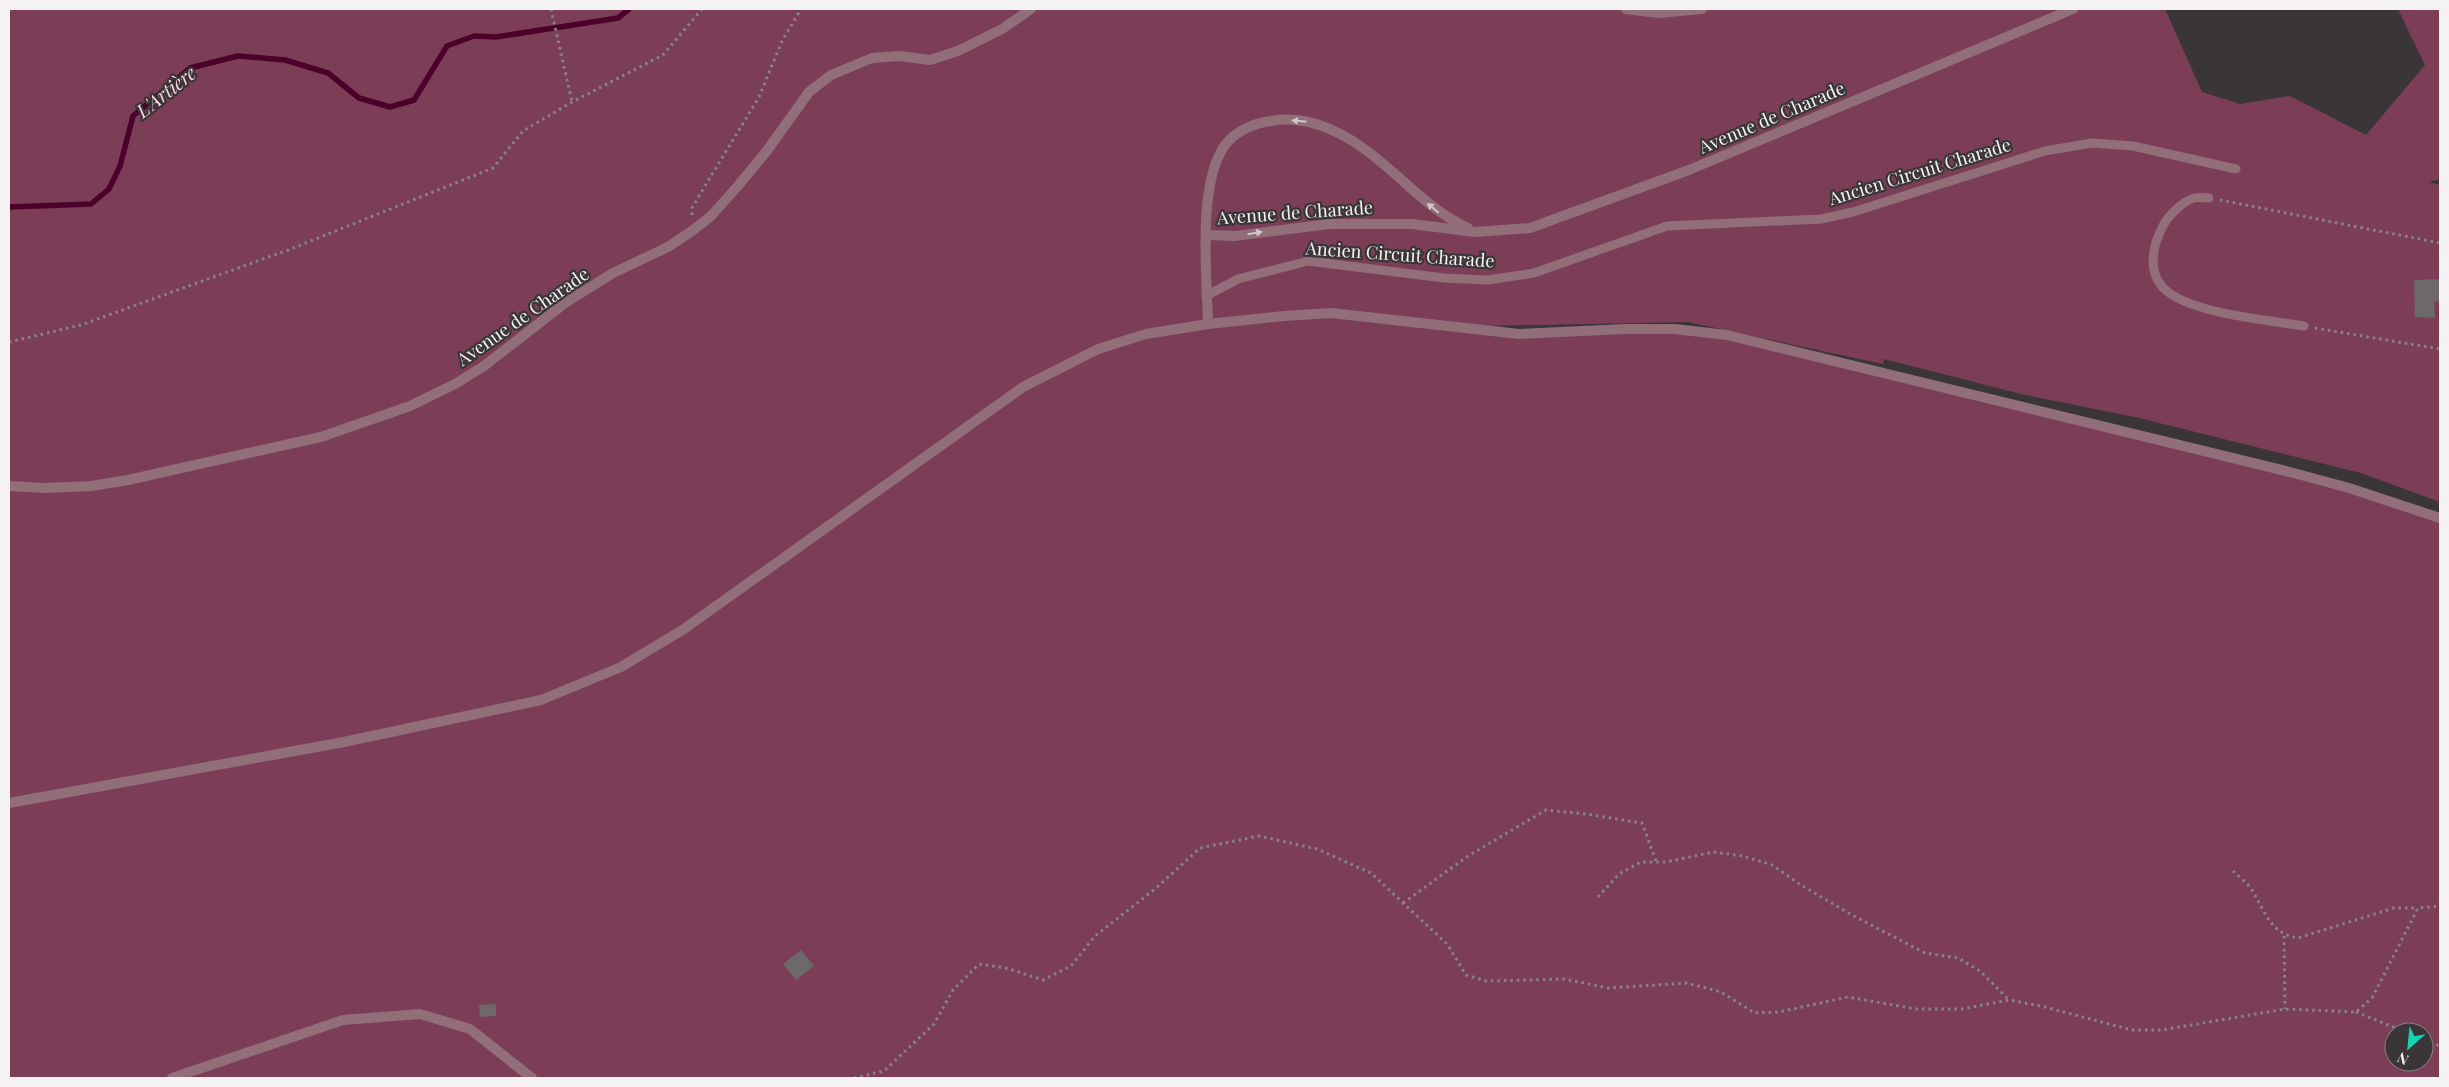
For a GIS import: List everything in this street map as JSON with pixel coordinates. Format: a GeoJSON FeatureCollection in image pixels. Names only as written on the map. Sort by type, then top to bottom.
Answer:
{"type":"FeatureCollection","features":[{"type":"Feature","properties":{"kind":"street","name":"Avenue de Charade"},"geometry":{"type":"LineString","coordinates":[[9,486],[73,487],[128,480],[321,437],[410,406],[455,384],[484,366],[565,303],[605,278],[668,247],[692,231],[711,216],[737,187],[766,152],[810,92],[831,75],[872,58],[899,56],[930,60],[958,51],[1002,29],[1032,9]]}},
{"type":"Feature","properties":{"kind":"street"},"geometry":{"type":"LineString","coordinates":[[1626,9],[1660,13],[1702,9]]}},
{"type":"Feature","properties":{"kind":"street","name":"Avenue de Charade"},"geometry":{"type":"LineString","coordinates":[[1207,235],[1235,236],[1329,224],[1412,224],[1475,232],[1530,228],[1689,170],[2073,9]]}},
{"type":"Feature","properties":{"kind":"street","name":"Avenue de Charade"},"geometry":{"type":"LineString","coordinates":[[1208,324],[1206,296],[1207,235],[1212,179],[1225,145],[1246,128],[1260,122],[1280,119],[1314,123],[1336,131],[1363,148],[1434,210],[1475,232]]}},
{"type":"Feature","properties":{"kind":"street"},"geometry":{"type":"LineString","coordinates":[[9,803],[344,742],[490,712],[541,700],[594,680],[629,663],[684,629],[1023,387],[1059,367],[1120,341],[1146,334],[1208,324],[1331,313],[1519,334],[1625,329],[1676,329],[1727,334],[2290,472],[2349,488],[2440,518]]}},
{"type":"Feature","properties":{"kind":"street"},"geometry":{"type":"LineString","coordinates":[[172,1078],[343,1020],[420,1014],[470,1029],[532,1078]]}},
{"type":"Feature","properties":{"kind":"lane","name":"Ancien Circuit Charade"},"geometry":{"type":"LineString","coordinates":[[1206,296],[1238,278],[1308,261],[1444,278],[1488,280],[1534,273],[1667,226],[1821,219],[1853,212],[2045,151],[2092,143],[2133,146],[2236,169]]}},
{"type":"Feature","properties":{"kind":"lane"},"geometry":{"type":"LineString","coordinates":[[2209,198],[2194,198],[2185,203],[2164,223],[2152,251],[2153,265],[2157,278],[2166,290],[2177,297],[2199,305],[2233,314],[2304,326]]}},
{"type":"Feature","properties":{"kind":"path"},"geometry":{"type":"LineString","coordinates":[[551,9],[572,102]]}},
{"type":"Feature","properties":{"kind":"path"},"geometry":{"type":"LineString","coordinates":[[9,342],[80,325],[288,250],[486,172],[493,168],[523,131],[572,102],[663,55],[702,9]]}},
{"type":"Feature","properties":{"kind":"path"},"geometry":{"type":"LineString","coordinates":[[692,231],[692,208],[759,97],[782,41],[801,9]]}},
{"type":"Feature","properties":{"kind":"path"},"geometry":{"type":"LineString","coordinates":[[2209,198],[2440,243]]}},
{"type":"Feature","properties":{"kind":"path"},"geometry":{"type":"LineString","coordinates":[[2304,326],[2440,349]]}},
{"type":"Feature","properties":{"kind":"path"},"geometry":{"type":"LineString","coordinates":[[1403,903],[1468,856],[1546,810],[1642,823],[1656,862]]}},
{"type":"Feature","properties":{"kind":"path"},"geometry":{"type":"LineString","coordinates":[[854,1078],[884,1071],[934,1024],[953,990],[979,964],[1006,968],[1043,980],[1071,966],[1095,936],[1156,889],[1200,848],[1259,836],[1317,849],[1371,873],[1446,944],[1466,975],[1486,981],[1564,979],[1608,988],[1688,984],[1721,992],[1755,1013],[1779,1012],[1848,997],[1916,1010],[1962,1009],[2009,1000],[2041,1006],[2132,1030],[2162,1030],[2285,1008],[2356,1012],[2384,1023]]}},
{"type":"Feature","properties":{"kind":"path"},"geometry":{"type":"LineString","coordinates":[[1598,897],[1619,874],[1641,862],[1666,862],[1713,852],[1743,856],[1772,865],[1835,905],[1925,953],[1958,958],[1980,971],[2009,1000]]}},
{"type":"Feature","properties":{"kind":"path"},"geometry":{"type":"LineString","coordinates":[[2233,871],[2251,888],[2264,914],[2284,936],[2298,938],[2394,908],[2440,906]]}},
{"type":"Feature","properties":{"kind":"path"},"geometry":{"type":"LineString","coordinates":[[2356,1012],[2372,998],[2418,908]]}},
{"type":"Feature","properties":{"kind":"path"},"geometry":{"type":"LineString","coordinates":[[2284,936],[2285,1008]]}},
{"type":"Feature","properties":{"kind":"shaded area"},"geometry":{"type":"Polygon","coordinates":[[[9,9],[2165,9],[2202,92],[2240,104],[2290,96],[2366,135],[2425,65],[2398,9],[2440,9],[2440,179],[2429,182],[2440,185],[2440,502],[2361,473],[2139,418],[2021,394],[1884,359],[1883,364],[1688,322],[1480,326],[1519,334],[1714,333],[2175,443],[2440,518],[2440,1078],[9,1078],[9,9]]]}},
{"type":"Feature","properties":{"kind":"building"},"geometry":{"type":"Polygon","coordinates":[[[2440,279],[2440,301],[2434,302],[2435,318],[2415,317],[2414,280],[2440,279]]]}},
{"type":"Feature","properties":{"kind":"building"},"geometry":{"type":"Polygon","coordinates":[[[801,950],[814,966],[796,980],[783,964],[801,950]]]}},
{"type":"Feature","properties":{"kind":"building"},"geometry":{"type":"Polygon","coordinates":[[[496,1004],[496,1016],[480,1017],[479,1005],[496,1004]]]}},
{"type":"Feature","properties":{"kind":"waterway","name":"L'Artière"},"geometry":{"type":"LineString","coordinates":[[9,207],[91,204],[109,189],[120,166],[133,116],[190,68],[238,56],[285,60],[328,73],[359,98],[390,107],[414,100],[447,46],[474,36],[496,37],[618,18],[629,9]]}}]}
